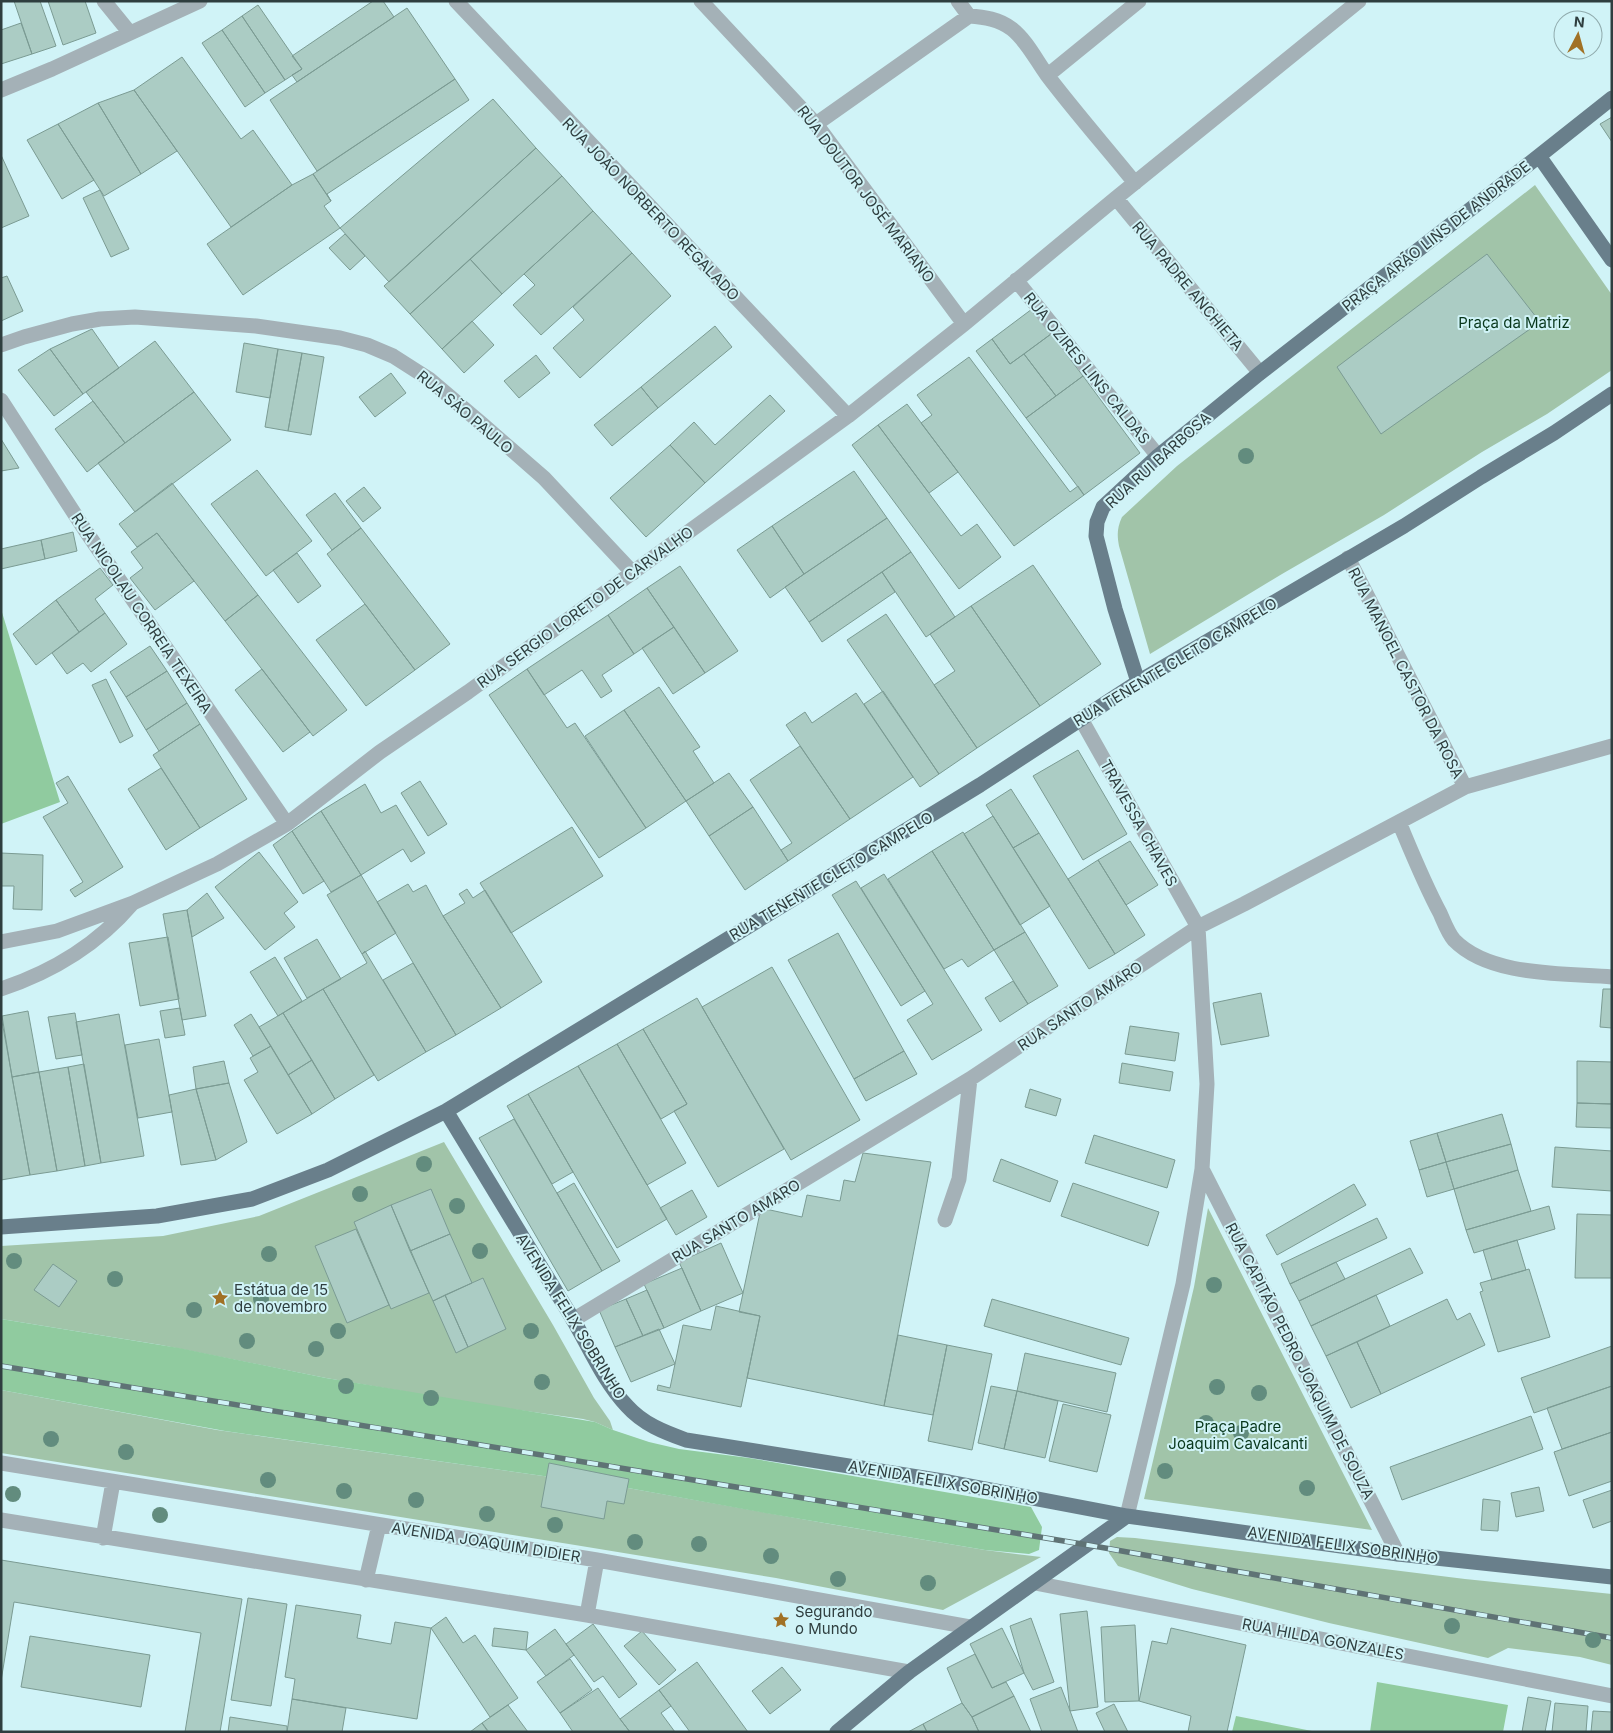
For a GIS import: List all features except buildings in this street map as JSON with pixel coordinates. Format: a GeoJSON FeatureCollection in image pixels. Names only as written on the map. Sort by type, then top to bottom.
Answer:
{"type":"FeatureCollection","features":[{"type":"Feature","properties":{"kind":"main road","name":"PRAÇA ARÃO LINS DE ANDRADE"},"geometry":{"type":"LineString","coordinates":[[1260,373],[1612,98]]}},
{"type":"Feature","properties":{"kind":"main road"},"geometry":{"type":"LineString","coordinates":[[1539,156],[1612,260]]}},
{"type":"Feature","properties":{"kind":"main road","name":"RUA RUI BARBOSA"},"geometry":{"type":"LineString","coordinates":[[1138,682],[1096,536],[1103,507],[1158,456],[1260,373]]}},
{"type":"Feature","properties":{"kind":"main road","name":"RUA TENENTE CLETO CAMPELO"},"geometry":{"type":"LineString","coordinates":[[1,1227],[157,1216],[252,1199],[328,1170],[446,1111],[980,785],[1138,682],[1404,526],[1554,433],[1612,394]]}},
{"type":"Feature","properties":{"kind":"main road","name":"AVENIDA FELIX SOBRINHO"},"geometry":{"type":"LineString","coordinates":[[446,1111],[613,1389],[642,1420],[670,1434],[686,1440],[949,1482],[1127,1516],[1398,1554],[1612,1577]]}},
{"type":"Feature","properties":{"kind":"main road"},"geometry":{"type":"LineString","coordinates":[[837,1732],[909,1672],[1127,1516]]}},
{"type":"Feature","properties":{"kind":"street"},"geometry":{"type":"LineString","coordinates":[[104,1],[130,33]]}},
{"type":"Feature","properties":{"kind":"street"},"geometry":{"type":"LineString","coordinates":[[1,90],[52,69],[200,1]]}},
{"type":"Feature","properties":{"kind":"street","name":"RUA JOÃO NORBERTO REGALADO"},"geometry":{"type":"LineString","coordinates":[[456,1],[848,416]]}},
{"type":"Feature","properties":{"kind":"street","name":"RUA DOUTOR JOSÉ MARIANO"},"geometry":{"type":"LineString","coordinates":[[701,1],[816,124],[964,324]]}},
{"type":"Feature","properties":{"kind":"street"},"geometry":{"type":"LineString","coordinates":[[958,1],[968,16]]}},
{"type":"Feature","properties":{"kind":"street"},"geometry":{"type":"LineString","coordinates":[[1048,75],[1139,1]]}},
{"type":"Feature","properties":{"kind":"street","name":"RUA SERGIO LORETO DE CARVALHO"},"geometry":{"type":"LineString","coordinates":[[1,942],[57,931],[133,903],[217,864],[287,824],[380,752],[468,692],[848,416],[964,324],[1359,1]]}},
{"type":"Feature","properties":{"kind":"street"},"geometry":{"type":"LineString","coordinates":[[816,124],[968,16],[996,20],[1012,29],[1026,45],[1135,183]]}},
{"type":"Feature","properties":{"kind":"street","name":"RUA PADRE ANCHIETA"},"geometry":{"type":"LineString","coordinates":[[1116,198],[1260,373]]}},
{"type":"Feature","properties":{"kind":"street","name":"RUA OZIRES LINS CALDAS"},"geometry":{"type":"LineString","coordinates":[[1016,280],[1158,456]]}},
{"type":"Feature","properties":{"kind":"street","name":"RUA SÃO PAULO"},"geometry":{"type":"LineString","coordinates":[[1,345],[24,337],[100,319],[136,317],[256,326],[340,338],[367,345],[393,356],[422,374],[544,478],[633,573]]}},
{"type":"Feature","properties":{"kind":"street","name":"RUA NICOLAU CORREIA TEXEIRA"},"geometry":{"type":"LineString","coordinates":[[1,400],[85,530],[287,824]]}},
{"type":"Feature","properties":{"kind":"street","name":"RUA MANOEL CASTOR DA ROSA"},"geometry":{"type":"LineString","coordinates":[[1348,558],[1465,787]]}},
{"type":"Feature","properties":{"kind":"street","name":"TRAVESSA CHAVES"},"geometry":{"type":"LineString","coordinates":[[1080,719],[1198,927]]}},
{"type":"Feature","properties":{"kind":"street","name":"RUA SANTO AMARO"},"geometry":{"type":"LineString","coordinates":[[573,1320],[970,1079],[1198,927],[1465,787],[1612,746]]}},
{"type":"Feature","properties":{"kind":"street"},"geometry":{"type":"LineString","coordinates":[[1399,822],[1425,885],[1453,938],[1466,951],[1499,966],[1527,971],[1612,977]]}},
{"type":"Feature","properties":{"kind":"street","name":"RUA SERGIO LORETO DE CARVALHO"},"geometry":{"type":"LineString","coordinates":[[1,989],[29,980],[69,959],[98,938],[133,903]]}},
{"type":"Feature","properties":{"kind":"street"},"geometry":{"type":"LineString","coordinates":[[1127,1516],[1183,1284],[1202,1168],[1207,1084],[1198,927]]}},
{"type":"Feature","properties":{"kind":"street"},"geometry":{"type":"LineString","coordinates":[[945,1220],[959,1179],[970,1079]]}},
{"type":"Feature","properties":{"kind":"street","name":"RUA CAPITÃO PEDRO JOAQUIM DE SOUZA"},"geometry":{"type":"LineString","coordinates":[[1202,1168],[1398,1554]]}},
{"type":"Feature","properties":{"kind":"street","name":"AVENIDA JOAQUIM DIDIER"},"geometry":{"type":"LineString","coordinates":[[1,1463],[597,1560],[970,1627]]}},
{"type":"Feature","properties":{"kind":"street"},"geometry":{"type":"LineString","coordinates":[[103,1538],[113,1482]]}},
{"type":"Feature","properties":{"kind":"street"},"geometry":{"type":"LineString","coordinates":[[1,1520],[587,1615],[909,1672]]}},
{"type":"Feature","properties":{"kind":"street"},"geometry":{"type":"LineString","coordinates":[[366,1580],[379,1525]]}},
{"type":"Feature","properties":{"kind":"street"},"geometry":{"type":"LineString","coordinates":[[587,1615],[597,1560]]}},
{"type":"Feature","properties":{"kind":"street","name":"RUA HILDA GONZALES"},"geometry":{"type":"LineString","coordinates":[[1035,1583],[1612,1696]]}},
{"type":"Feature","properties":{"kind":"green space","name":"Praça da Matriz"},"geometry":{"type":"Polygon","coordinates":[[[1535,185],[1612,295],[1612,370],[1547,414],[1482,452],[1384,515],[1150,654],[1119,546],[1118,532],[1122,517],[1177,466],[1535,185]]]}},
{"type":"Feature","properties":{"kind":"green space"},"geometry":{"type":"Polygon","coordinates":[[[1,609],[60,802],[1,824],[1,609]]]}},
{"type":"Feature","properties":{"kind":"green space"},"geometry":{"type":"Polygon","coordinates":[[[444,1142],[553,1325],[594,1398],[610,1421],[613,1430],[583,1419],[483,1405],[326,1378],[161,1345],[1,1319],[1,1246],[163,1236],[259,1216],[444,1142]]]}},
{"type":"Feature","properties":{"kind":"green space","name":"Praça Padre Joaquim Cavalcanti"},"geometry":{"type":"Polygon","coordinates":[[[1208,1208],[1372,1530],[1144,1499],[1194,1287],[1208,1208]]]}},
{"type":"Feature","properties":{"kind":"green space"},"geometry":{"type":"Polygon","coordinates":[[[1,1319],[179,1348],[326,1378],[595,1422],[649,1442],[679,1449],[749,1458],[1031,1507],[1042,1527],[1039,1550],[1029,1554],[985,1550],[628,1488],[225,1431],[1,1390],[1,1319]]]}},
{"type":"Feature","properties":{"kind":"green space"},"geometry":{"type":"Polygon","coordinates":[[[1,1390],[217,1430],[628,1488],[985,1550],[1041,1557],[943,1610],[776,1578],[1,1453],[1,1390]]]}},
{"type":"Feature","properties":{"kind":"green space"},"geometry":{"type":"Polygon","coordinates":[[[1117,1537],[1465,1579],[1612,1594],[1612,1665],[1580,1657],[1508,1648],[1488,1658],[1329,1623],[1192,1589],[1118,1566],[1109,1553],[1110,1541],[1117,1537]]]}},
{"type":"Feature","properties":{"kind":"green space"},"geometry":{"type":"Polygon","coordinates":[[[1377,1682],[1508,1705],[1503,1732],[1370,1732],[1377,1682]]]}},
{"type":"Feature","properties":{"kind":"green space"},"geometry":{"type":"Polygon","coordinates":[[[1236,1716],[1317,1732],[1232,1732],[1236,1716]]]}},
{"type":"Feature","properties":{"kind":"railway"},"geometry":{"type":"LineString","coordinates":[[1,1366],[1088,1545],[1612,1638]]}},
{"type":"Feature","properties":{"kind":"place","name":"Estátua de 15 de novembro"},"geometry":{"type":"Point","coordinates":[220,1298]}},
{"type":"Feature","properties":{"kind":"place","name":"Segurando o Mundo"},"geometry":{"type":"Point","coordinates":[781,1620]}}]}
